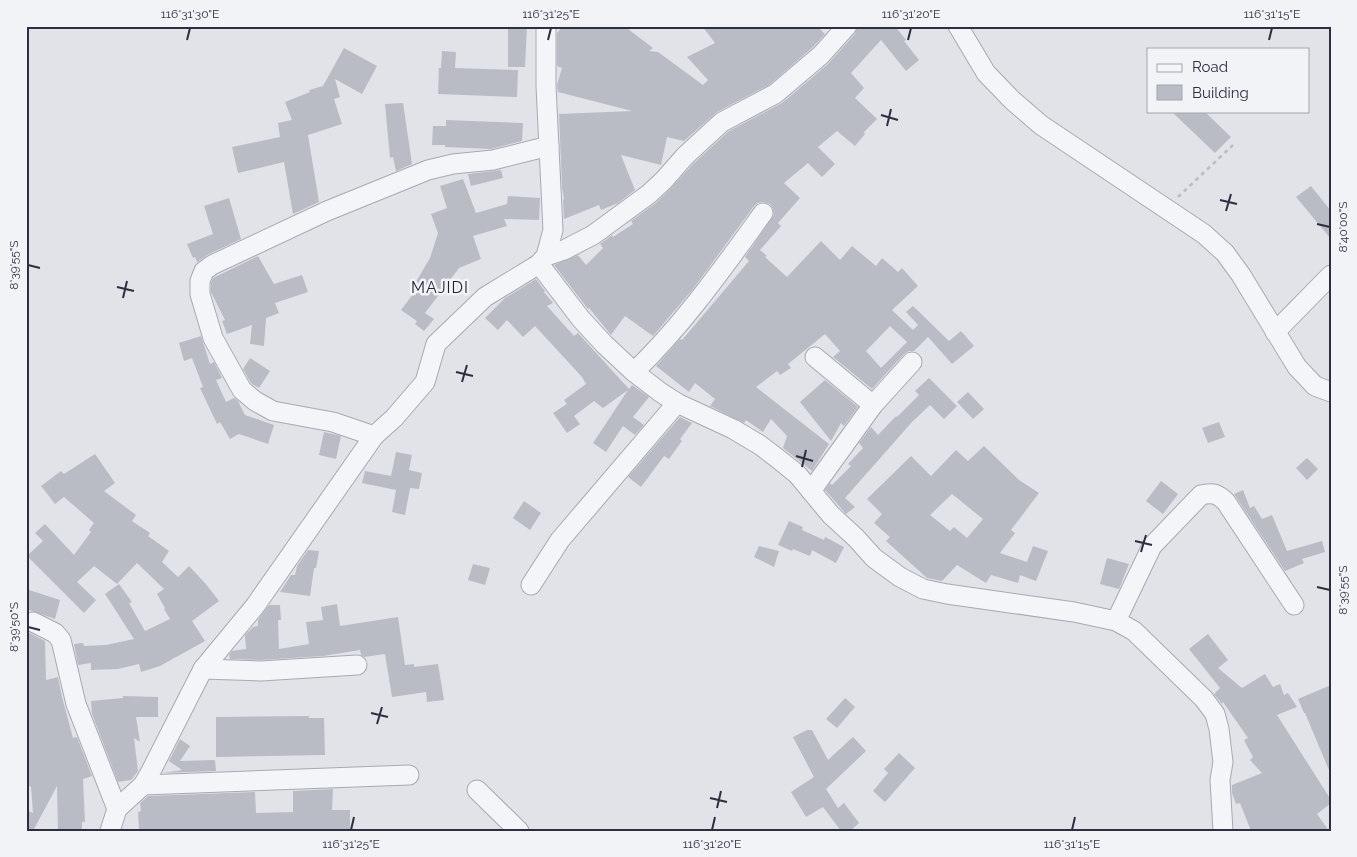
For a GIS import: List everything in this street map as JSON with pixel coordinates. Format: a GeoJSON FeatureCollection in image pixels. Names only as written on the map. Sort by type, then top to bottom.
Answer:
{"type":"FeatureCollection","features":[{"type":"Feature","properties":{"kind":"street"},"geometry":{"type":"LineString","coordinates":[[542,260],[553,230],[546,86],[546,26]]}},
{"type":"Feature","properties":{"kind":"street"},"geometry":{"type":"LineString","coordinates":[[110,831],[117,809],[143,785],[203,669],[255,606],[374,436],[394,418],[425,382],[436,344],[485,297],[542,260],[593,234],[649,194],[685,156],[722,122],[775,94],[821,55],[847,26]]}},
{"type":"Feature","properties":{"kind":"street"},"geometry":{"type":"LineString","coordinates":[[958,26],[986,73],[1012,100],[1041,125],[1204,234],[1225,253],[1242,275],[1297,367],[1315,386],[1331,392]]}},
{"type":"Feature","properties":{"kind":"street"},"geometry":{"type":"LineString","coordinates":[[374,436],[333,422],[299,417],[273,410],[255,401],[242,390],[213,338],[200,294],[200,281],[204,271],[212,265],[327,211],[428,170],[453,164],[493,160],[549,146]]}},
{"type":"Feature","properties":{"kind":"street"},"geometry":{"type":"LineString","coordinates":[[634,372],[658,349],[721,271],[763,213]]}},
{"type":"Feature","properties":{"kind":"street"},"geometry":{"type":"LineString","coordinates":[[542,260],[581,319],[634,372],[677,403],[733,429],[760,445],[797,474],[831,515],[874,558],[900,577],[923,589],[1064,610],[1116,621],[1134,630],[1204,699],[1215,714],[1223,762],[1220,780],[1223,831]]}},
{"type":"Feature","properties":{"kind":"street"},"geometry":{"type":"LineString","coordinates":[[1275,332],[1331,275]]}},
{"type":"Feature","properties":{"kind":"street"},"geometry":{"type":"LineString","coordinates":[[815,358],[873,406]]}},
{"type":"Feature","properties":{"kind":"street"},"geometry":{"type":"LineString","coordinates":[[811,491],[873,406],[912,362]]}},
{"type":"Feature","properties":{"kind":"street"},"geometry":{"type":"LineString","coordinates":[[532,585],[560,540],[677,403]]}},
{"type":"Feature","properties":{"kind":"street"},"geometry":{"type":"LineString","coordinates":[[1116,621],[1152,546],[1201,495],[1210,492],[1220,495],[1226,502],[1294,605]]}},
{"type":"Feature","properties":{"kind":"street"},"geometry":{"type":"LineString","coordinates":[[33,622],[55,633],[61,640],[76,704],[117,809]]}},
{"type":"Feature","properties":{"kind":"street"},"geometry":{"type":"LineString","coordinates":[[203,669],[261,671],[357,665]]}},
{"type":"Feature","properties":{"kind":"street"},"geometry":{"type":"LineString","coordinates":[[143,785],[409,775]]}},
{"type":"Feature","properties":{"kind":"street"},"geometry":{"type":"LineString","coordinates":[[477,790],[519,831]]}},
{"type":"Feature","properties":{"kind":"path"},"geometry":{"type":"LineString","coordinates":[[1166,208],[1233,145]]}},
{"type":"Feature","properties":{"kind":"building"},"geometry":{"type":"Polygon","coordinates":[[[508,26],[527,26],[525,67],[508,67],[508,26]]]}},
{"type":"Feature","properties":{"kind":"building"},"geometry":{"type":"Polygon","coordinates":[[[563,26],[624,26],[653,48],[649,51],[658,52],[703,85],[708,80],[687,57],[715,43],[702,26],[817,26],[825,34],[813,47],[769,85],[717,112],[684,141],[667,137],[661,165],[621,155],[635,190],[618,203],[601,210],[599,205],[564,219],[559,114],[632,111],[558,92],[557,85],[562,68],[557,66],[557,33],[563,26]]]}},
{"type":"Feature","properties":{"kind":"building"},"geometry":{"type":"Polygon","coordinates":[[[858,26],[895,26],[919,60],[906,71],[881,40],[851,73],[864,88],[855,98],[877,119],[864,132],[865,134],[855,146],[837,131],[818,147],[835,164],[822,177],[808,163],[784,183],[800,198],[778,223],[781,226],[760,250],[787,277],[821,241],[840,260],[852,246],[876,266],[882,258],[898,272],[902,268],[918,286],[892,310],[913,330],[918,325],[906,312],[913,306],[949,341],[961,331],[974,346],[952,364],[928,337],[914,351],[904,354],[872,389],[833,357],[840,351],[825,334],[788,364],[791,368],[780,375],[777,371],[756,387],[829,444],[812,471],[783,448],[787,436],[771,419],[763,432],[746,420],[744,423],[710,406],[715,399],[695,383],[689,392],[656,366],[680,339],[682,340],[749,261],[745,257],[774,215],[770,204],[764,202],[754,206],[693,289],[653,336],[625,316],[611,335],[554,265],[578,255],[586,265],[603,248],[600,244],[633,224],[631,221],[657,202],[693,164],[729,131],[782,103],[828,64],[855,34],[858,26]],[[890,326],[866,351],[881,368],[907,342],[890,326]]]}},
{"type":"Feature","properties":{"kind":"building"},"geometry":{"type":"Polygon","coordinates":[[[344,48],[377,66],[362,94],[335,79],[340,97],[334,99],[342,124],[308,135],[319,202],[293,214],[284,162],[238,173],[232,147],[280,137],[278,123],[292,120],[285,102],[310,92],[309,90],[323,86],[344,48]]]}},
{"type":"Feature","properties":{"kind":"building"},"geometry":{"type":"Polygon","coordinates":[[[442,51],[456,52],[455,68],[518,70],[517,97],[438,94],[442,51]]]}},
{"type":"Feature","properties":{"kind":"building"},"geometry":{"type":"Polygon","coordinates":[[[403,103],[412,164],[396,171],[393,157],[390,158],[385,104],[403,103]]]}},
{"type":"Feature","properties":{"kind":"building"},"geometry":{"type":"Polygon","coordinates":[[[1172,112],[1205,112],[1231,137],[1215,153],[1172,112]]]}},
{"type":"Feature","properties":{"kind":"building"},"geometry":{"type":"Polygon","coordinates":[[[446,120],[523,123],[522,141],[491,149],[432,145],[433,126],[446,126],[446,120]]]}},
{"type":"Feature","properties":{"kind":"building"},"geometry":{"type":"Polygon","coordinates":[[[501,170],[503,178],[471,186],[468,174],[501,170]]]}},
{"type":"Feature","properties":{"kind":"building"},"geometry":{"type":"Polygon","coordinates":[[[463,179],[476,213],[507,204],[508,196],[540,198],[539,220],[504,219],[507,226],[473,236],[481,259],[459,268],[425,313],[434,319],[424,331],[415,324],[417,321],[401,310],[413,294],[410,292],[430,258],[438,233],[431,214],[447,208],[440,186],[463,179]]]}},
{"type":"Feature","properties":{"kind":"building"},"geometry":{"type":"Polygon","coordinates":[[[1311,186],[1331,211],[1331,239],[1296,197],[1311,186]]]}},
{"type":"Feature","properties":{"kind":"building"},"geometry":{"type":"Polygon","coordinates":[[[229,198],[241,239],[207,255],[197,262],[195,257],[193,258],[187,244],[213,234],[204,206],[229,198]]]}},
{"type":"Feature","properties":{"kind":"building"},"geometry":{"type":"Polygon","coordinates":[[[258,256],[274,284],[302,275],[308,292],[275,303],[279,313],[266,318],[264,346],[250,344],[252,325],[227,334],[222,321],[225,320],[211,292],[213,278],[258,256]]]}},
{"type":"Feature","properties":{"kind":"building"},"geometry":{"type":"Polygon","coordinates":[[[536,279],[553,303],[547,306],[574,336],[578,333],[629,389],[632,385],[649,397],[633,417],[644,425],[635,435],[623,426],[606,452],[593,443],[628,390],[603,408],[594,401],[574,416],[580,424],[567,433],[553,413],[567,404],[564,400],[586,384],[582,377],[535,326],[523,337],[507,320],[498,330],[485,318],[505,298],[536,279]]]}},
{"type":"Feature","properties":{"kind":"building"},"geometry":{"type":"Polygon","coordinates":[[[201,336],[210,364],[214,362],[222,378],[216,380],[226,402],[234,398],[238,401],[245,415],[274,425],[268,444],[239,434],[230,439],[220,422],[217,424],[200,388],[203,387],[192,358],[184,361],[179,343],[201,336]]]}},
{"type":"Feature","properties":{"kind":"building"},"geometry":{"type":"Polygon","coordinates":[[[250,358],[270,371],[259,388],[251,383],[243,369],[250,358]]]}},
{"type":"Feature","properties":{"kind":"building"},"geometry":{"type":"Polygon","coordinates":[[[929,378],[957,406],[944,419],[930,405],[912,422],[845,498],[855,507],[846,514],[825,490],[830,483],[832,485],[851,466],[848,464],[863,448],[859,443],[871,427],[878,435],[919,395],[915,391],[929,378]]]}},
{"type":"Feature","properties":{"kind":"building"},"geometry":{"type":"Polygon","coordinates":[[[825,380],[858,407],[844,426],[841,423],[831,441],[800,402],[825,380]]]}},
{"type":"Feature","properties":{"kind":"building"},"geometry":{"type":"Polygon","coordinates":[[[968,392],[984,409],[973,419],[957,402],[968,392]]]}},
{"type":"Feature","properties":{"kind":"building"},"geometry":{"type":"Polygon","coordinates":[[[680,417],[692,423],[680,439],[682,441],[669,459],[664,456],[641,487],[628,477],[680,417]]]}},
{"type":"Feature","properties":{"kind":"building"},"geometry":{"type":"Polygon","coordinates":[[[1219,422],[1225,437],[1208,443],[1202,428],[1219,422]]]}},
{"type":"Feature","properties":{"kind":"building"},"geometry":{"type":"Polygon","coordinates":[[[324,432],[341,436],[336,459],[319,455],[324,432]]]}},
{"type":"Feature","properties":{"kind":"building"},"geometry":{"type":"Polygon","coordinates":[[[984,446],[1019,480],[1039,493],[1011,530],[1015,533],[1000,553],[1027,562],[1033,546],[1048,551],[1036,581],[1020,575],[1018,583],[991,575],[986,583],[957,565],[942,581],[927,578],[886,541],[890,537],[874,523],[882,514],[867,499],[911,456],[931,476],[956,450],[968,461],[984,446]],[[952,494],[930,515],[950,531],[954,527],[967,538],[983,519],[952,494]]]}},
{"type":"Feature","properties":{"kind":"building"},"geometry":{"type":"Polygon","coordinates":[[[396,452],[412,455],[409,470],[422,473],[419,489],[410,488],[405,515],[392,512],[396,490],[362,483],[365,471],[391,476],[396,452]]]}},
{"type":"Feature","properties":{"kind":"building"},"geometry":{"type":"Polygon","coordinates":[[[95,454],[115,483],[104,491],[136,515],[132,521],[150,533],[148,536],[169,551],[162,562],[178,577],[189,566],[219,601],[192,621],[205,641],[160,666],[141,672],[139,664],[118,669],[91,670],[91,663],[78,665],[74,644],[83,643],[84,646],[106,645],[134,639],[105,594],[119,584],[132,602],[129,603],[145,631],[170,619],[157,594],[164,589],[137,563],[117,584],[94,566],[77,582],[96,600],[84,613],[27,556],[43,541],[35,533],[45,524],[74,555],[91,532],[89,530],[94,523],[64,497],[55,504],[41,486],[61,471],[64,474],[95,454]]]}},
{"type":"Feature","properties":{"kind":"building"},"geometry":{"type":"Polygon","coordinates":[[[1307,458],[1318,469],[1307,480],[1296,468],[1307,458]]]}},
{"type":"Feature","properties":{"kind":"building"},"geometry":{"type":"Polygon","coordinates":[[[1161,481],[1178,494],[1163,514],[1146,501],[1161,481]]]}},
{"type":"Feature","properties":{"kind":"building"},"geometry":{"type":"Polygon","coordinates":[[[1243,490],[1250,508],[1254,506],[1262,519],[1272,515],[1287,551],[1322,541],[1325,552],[1302,559],[1304,563],[1285,571],[1234,494],[1243,490]]]}},
{"type":"Feature","properties":{"kind":"building"},"geometry":{"type":"Polygon","coordinates":[[[524,501],[541,513],[530,530],[513,518],[524,501]]]}},
{"type":"Feature","properties":{"kind":"building"},"geometry":{"type":"Polygon","coordinates":[[[789,521],[803,527],[802,530],[824,540],[825,537],[844,547],[836,563],[812,550],[810,556],[778,545],[789,521]]]}},
{"type":"Feature","properties":{"kind":"building"},"geometry":{"type":"Polygon","coordinates":[[[759,546],[779,551],[774,567],[754,557],[759,546]]]}},
{"type":"Feature","properties":{"kind":"building"},"geometry":{"type":"Polygon","coordinates":[[[308,550],[319,551],[316,568],[314,568],[310,596],[280,592],[291,575],[295,575],[297,566],[308,550]]]}},
{"type":"Feature","properties":{"kind":"building"},"geometry":{"type":"Polygon","coordinates":[[[1107,558],[1129,564],[1119,589],[1100,584],[1107,558]]]}},
{"type":"Feature","properties":{"kind":"building"},"geometry":{"type":"Polygon","coordinates":[[[473,564],[490,568],[485,585],[468,580],[473,564]]]}},
{"type":"Feature","properties":{"kind":"building"},"geometry":{"type":"Polygon","coordinates":[[[26,589],[60,600],[55,619],[26,609],[26,589]]]}},
{"type":"Feature","properties":{"kind":"building"},"geometry":{"type":"Polygon","coordinates":[[[337,604],[340,626],[398,617],[405,665],[414,664],[414,667],[438,664],[444,700],[427,702],[426,692],[392,697],[385,654],[364,657],[361,655],[360,650],[323,656],[261,660],[230,659],[229,655],[232,651],[246,649],[245,635],[253,627],[258,626],[258,620],[269,605],[280,605],[281,620],[278,620],[279,649],[309,644],[306,622],[323,620],[321,607],[337,604]]]}},
{"type":"Feature","properties":{"kind":"building"},"geometry":{"type":"Polygon","coordinates":[[[26,631],[45,641],[46,680],[58,677],[73,738],[77,737],[92,776],[83,779],[85,822],[82,822],[82,831],[58,831],[57,786],[33,831],[26,831],[26,810],[33,813],[31,787],[26,784],[26,631]]]}},
{"type":"Feature","properties":{"kind":"building"},"geometry":{"type":"Polygon","coordinates":[[[1208,634],[1228,660],[1218,668],[1242,688],[1265,674],[1273,687],[1280,684],[1284,695],[1288,693],[1297,707],[1277,715],[1331,800],[1331,803],[1317,814],[1329,831],[1251,831],[1240,803],[1236,804],[1232,793],[1232,785],[1262,773],[1250,760],[1253,757],[1244,740],[1248,738],[1223,702],[1222,704],[1214,694],[1220,688],[1189,649],[1208,634]]]}},
{"type":"Feature","properties":{"kind":"building"},"geometry":{"type":"Polygon","coordinates":[[[1331,685],[1331,775],[1298,699],[1331,685]]]}},
{"type":"Feature","properties":{"kind":"building"},"geometry":{"type":"Polygon","coordinates":[[[123,696],[158,697],[158,717],[136,717],[140,742],[134,738],[138,771],[131,780],[118,782],[92,714],[91,701],[123,698],[123,696]]]}},
{"type":"Feature","properties":{"kind":"building"},"geometry":{"type":"Polygon","coordinates":[[[845,698],[855,707],[837,728],[826,719],[845,698]]]}},
{"type":"Feature","properties":{"kind":"building"},"geometry":{"type":"Polygon","coordinates":[[[309,716],[309,718],[324,718],[325,755],[216,757],[216,717],[309,716]]]}},
{"type":"Feature","properties":{"kind":"building"},"geometry":{"type":"Polygon","coordinates":[[[807,730],[812,730],[828,760],[853,737],[866,751],[826,789],[838,808],[844,803],[859,823],[850,831],[841,831],[823,807],[806,817],[791,792],[814,777],[793,737],[807,730]]]}},
{"type":"Feature","properties":{"kind":"building"},"geometry":{"type":"Polygon","coordinates":[[[180,739],[190,746],[180,761],[215,760],[216,771],[163,773],[182,770],[169,761],[180,739]]]}},
{"type":"Feature","properties":{"kind":"building"},"geometry":{"type":"Polygon","coordinates":[[[899,753],[915,768],[885,802],[873,791],[888,773],[884,769],[899,753]]]}},
{"type":"Feature","properties":{"kind":"building"},"geometry":{"type":"Polygon","coordinates":[[[333,789],[332,810],[350,810],[350,831],[139,831],[138,812],[141,811],[140,803],[148,796],[255,792],[256,813],[293,812],[293,791],[333,789]]]}},
{"type":"Feature","properties":{"kind":"district","name":"MAJIDI"},"geometry":{"type":"Point","coordinates":[440,287]}}]}
